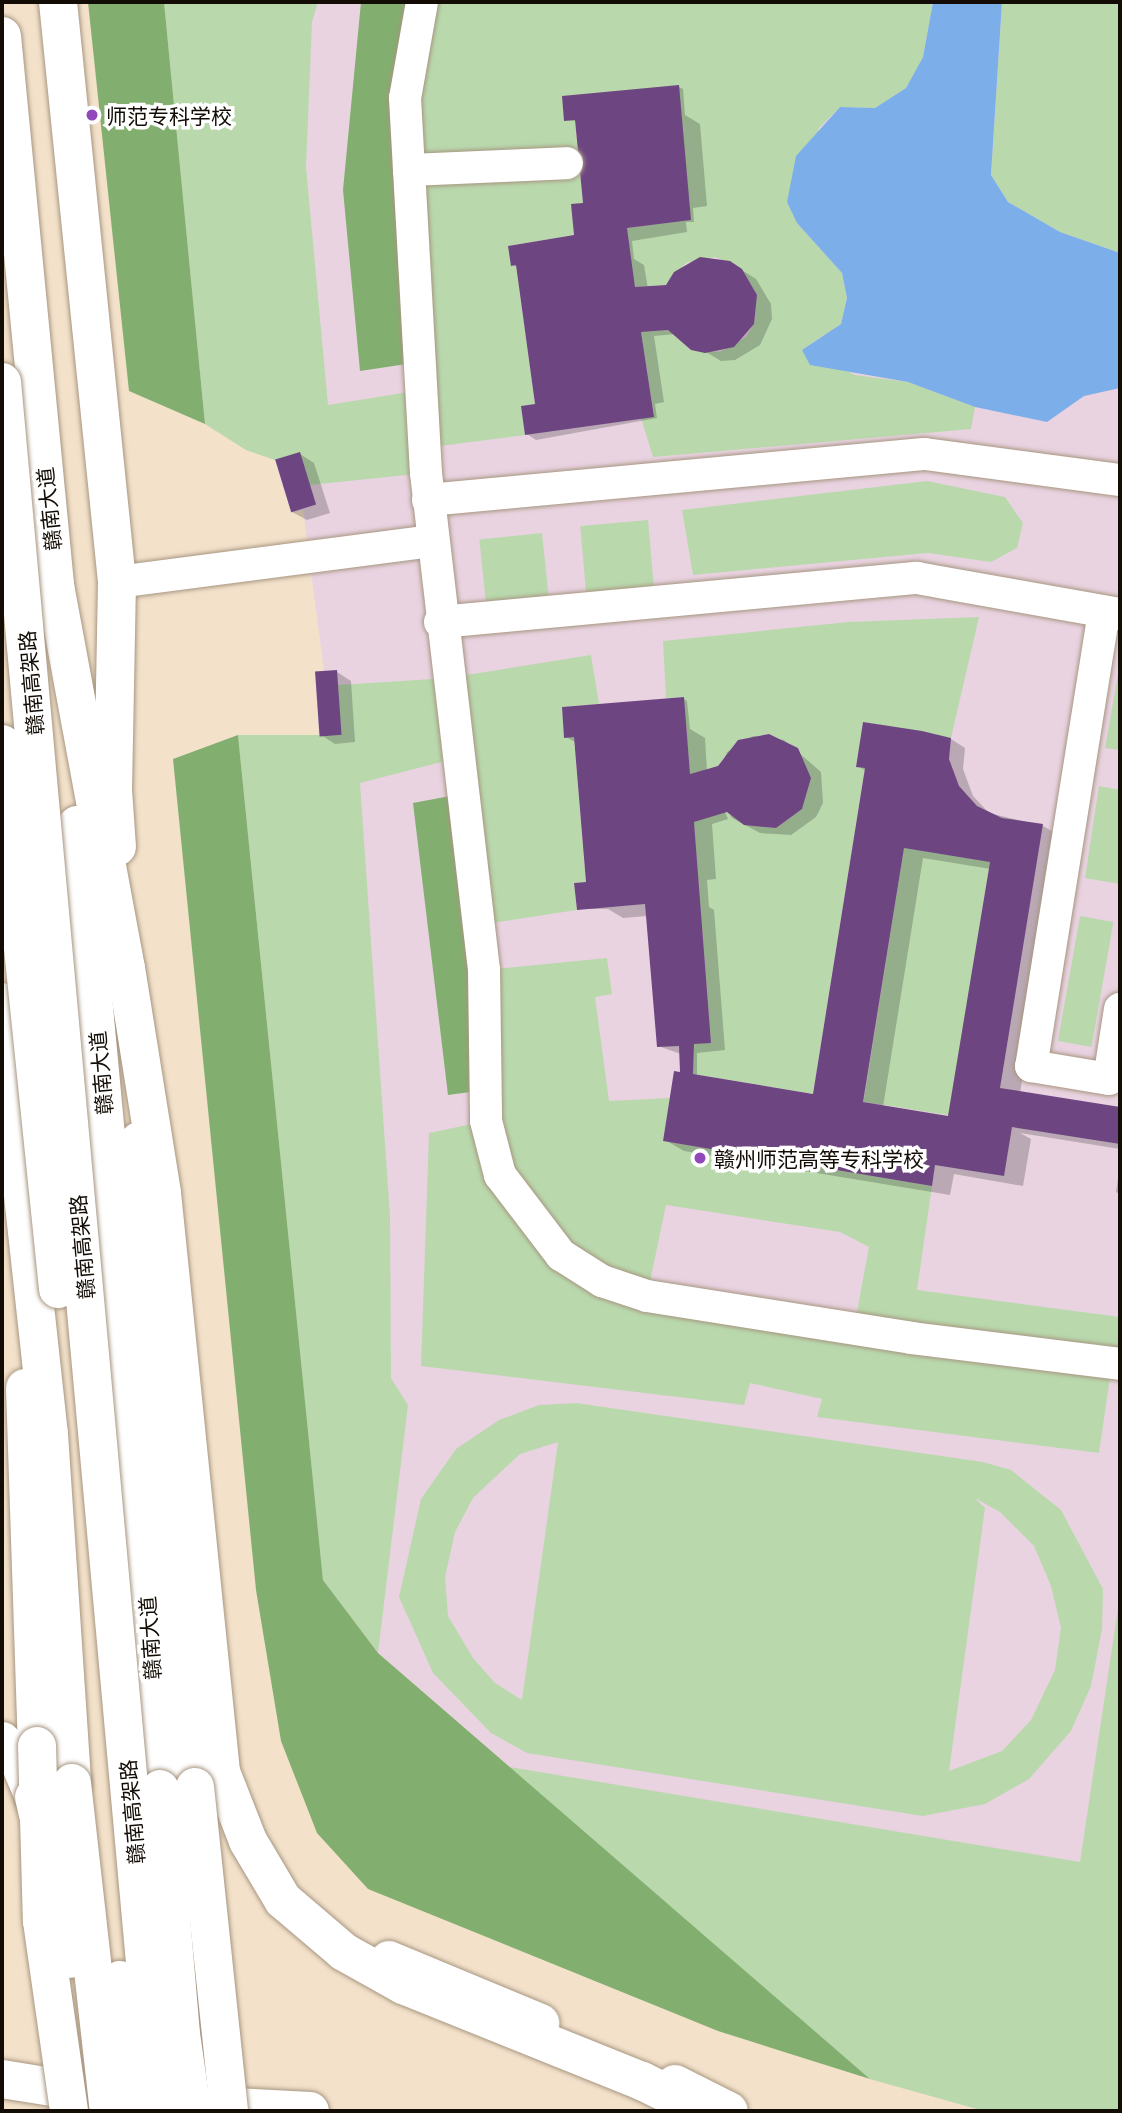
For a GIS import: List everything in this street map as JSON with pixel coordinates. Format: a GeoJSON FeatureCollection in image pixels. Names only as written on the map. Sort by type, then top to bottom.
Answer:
{"type":"FeatureCollection","features":[{"type":"Feature","properties":{"kind":"main road"},"geometry":{"type":"LineString","coordinates":[[58,2],[117,582],[113,790],[159,1418],[178,1788],[229,2111]]}},
{"type":"Feature","properties":{"kind":"main road","name":"赣南大道"},"geometry":{"type":"LineString","coordinates":[[2,36],[133,1425],[178,1788],[181,2034],[192,2111]]}},
{"type":"Feature","properties":{"kind":"main road","name":"赣南高架路"},"geometry":{"type":"LineString","coordinates":[[2,382],[150,2018],[167,2111]]}},
{"type":"Feature","properties":{"kind":"main road"},"geometry":{"type":"LineString","coordinates":[[54,580],[126,968],[162,1193],[186,1397],[221,1772],[248,1840],[283,1900],[344,1952],[403,1985],[642,2081],[703,2111]]}},
{"type":"Feature","properties":{"kind":"main road","name":"赣南高架路"},"geometry":{"type":"LineString","coordinates":[[2,744],[70,1399],[135,2111]]}},
{"type":"Feature","properties":{"kind":"main road"},"geometry":{"type":"LineString","coordinates":[[117,844],[159,1072],[235,1748],[255,1832],[305,1903],[384,1958],[482,1995],[729,2111]]}},
{"type":"Feature","properties":{"kind":"main road"},"geometry":{"type":"LineString","coordinates":[[2,1002],[49,1434],[72,1783],[109,2111]]}},
{"type":"Feature","properties":{"kind":"main road"},"geometry":{"type":"LineString","coordinates":[[2,1163],[30,1435],[18,1759],[37,1807],[64,1919],[99,2111]]}},
{"type":"Feature","properties":{"kind":"main road"},"geometry":{"type":"LineString","coordinates":[[37,1807],[42,1921],[69,2111]]}},
{"type":"Feature","properties":{"kind":"main road"},"geometry":{"type":"LineString","coordinates":[[2,2079],[153,2103],[310,2111]]}},
{"type":"Feature","properties":{"kind":"street"},"geometry":{"type":"LineString","coordinates":[[422,2],[405,97],[428,500],[440,622],[466,793],[484,970],[486,1121],[500,1175],[561,1255],[602,1281],[647,1296],[912,1338],[1120,1364]]}},
{"type":"Feature","properties":{"kind":"street"},"geometry":{"type":"LineString","coordinates":[[409,170],[567,163]]}},
{"type":"Feature","properties":{"kind":"street"},"geometry":{"type":"LineString","coordinates":[[428,500],[925,454],[1120,480]]}},
{"type":"Feature","properties":{"kind":"street"},"geometry":{"type":"LineString","coordinates":[[117,582],[432,541]]}},
{"type":"Feature","properties":{"kind":"street"},"geometry":{"type":"LineString","coordinates":[[440,622],[917,578],[1112,613],[1031,1066],[1109,1079],[1120,1009]]}},
{"type":"Feature","properties":{"kind":"shaded area","name":"赣州师范高等专科学校"},"geometry":{"type":"Polygon","coordinates":[[[164,2],[1120,2],[1120,2111],[984,2111],[870,2079],[378,1653],[323,1580],[238,735],[319,736],[315,672],[324,671],[303,510],[291,513],[275,460],[246,450],[205,424],[164,2]]]}},
{"type":"Feature","properties":{"kind":"green space"},"geometry":{"type":"Polygon","coordinates":[[[88,2],[164,2],[205,424],[129,391],[88,2]]]}},
{"type":"Feature","properties":{"kind":"green space"},"geometry":{"type":"Polygon","coordinates":[[[164,2],[318,2],[312,22],[306,167],[328,405],[421,390],[405,98],[422,2],[933,2],[923,57],[906,88],[875,108],[840,107],[819,128],[797,223],[842,273],[847,298],[841,324],[802,350],[855,375],[908,382],[975,407],[971,429],[653,457],[641,418],[654,416],[641,332],[668,330],[691,350],[720,352],[746,337],[754,324],[757,295],[742,269],[715,257],[686,263],[666,285],[635,287],[627,228],[691,220],[575,120],[583,203],[574,235],[508,246],[512,266],[516,265],[535,404],[522,406],[525,435],[425,448],[426,473],[310,485],[300,453],[275,460],[246,450],[205,424],[164,2]]]}},
{"type":"Feature","properties":{"kind":"green space"},"geometry":{"type":"Polygon","coordinates":[[[361,2],[422,2],[405,98],[420,362],[360,371],[343,190],[361,2]]]}},
{"type":"Feature","properties":{"kind":"green space"},"geometry":{"type":"Polygon","coordinates":[[[1002,2],[1120,2],[1120,253],[1060,232],[1008,202],[991,175],[1002,2]]]}},
{"type":"Feature","properties":{"kind":"green space"},"geometry":{"type":"Polygon","coordinates":[[[927,481],[1005,497],[1023,523],[1017,548],[991,562],[928,553],[693,575],[682,510],[927,481]]]}},
{"type":"Feature","properties":{"kind":"green space"},"geometry":{"type":"Polygon","coordinates":[[[648,520],[654,586],[586,592],[580,526],[648,520]]]}},
{"type":"Feature","properties":{"kind":"green space"},"geometry":{"type":"Polygon","coordinates":[[[542,533],[548,595],[486,601],[479,540],[542,533]]]}},
{"type":"Feature","properties":{"kind":"green space"},"geometry":{"type":"Polygon","coordinates":[[[979,617],[951,738],[863,722],[856,766],[865,768],[813,1094],[693,1074],[694,1044],[711,1042],[694,822],[727,812],[744,825],[776,828],[802,809],[811,778],[798,748],[769,734],[738,740],[718,766],[690,774],[684,697],[666,698],[663,641],[848,622],[979,617]]]}},
{"type":"Feature","properties":{"kind":"green space"},"geometry":{"type":"Polygon","coordinates":[[[591,655],[599,704],[562,707],[564,737],[574,737],[586,882],[574,883],[577,910],[479,925],[461,757],[360,783],[390,1216],[391,1378],[408,1405],[378,1653],[323,1580],[238,735],[341,735],[338,685],[448,678],[591,655]]]}},
{"type":"Feature","properties":{"kind":"green space"},"geometry":{"type":"Polygon","coordinates":[[[1120,663],[1120,750],[1105,748],[1120,663]]]}},
{"type":"Feature","properties":{"kind":"green space"},"geometry":{"type":"Polygon","coordinates":[[[238,735],[323,1580],[378,1653],[870,2079],[718,2031],[368,1889],[317,1833],[281,1741],[256,1590],[173,759],[238,735]]]}},
{"type":"Feature","properties":{"kind":"green space"},"geometry":{"type":"Polygon","coordinates":[[[1099,786],[1120,790],[1120,884],[1085,878],[1099,786]]]}},
{"type":"Feature","properties":{"kind":"green space"},"geometry":{"type":"Polygon","coordinates":[[[466,793],[485,1090],[448,1095],[413,803],[466,793]]]}},
{"type":"Feature","properties":{"kind":"green space"},"geometry":{"type":"Polygon","coordinates":[[[904,848],[990,862],[950,1115],[864,1102],[904,848]]]}},
{"type":"Feature","properties":{"kind":"green space"},"geometry":{"type":"Polygon","coordinates":[[[1080,916],[1113,922],[1091,1047],[1058,1041],[1080,916]]]}},
{"type":"Feature","properties":{"kind":"green space"},"geometry":{"type":"Polygon","coordinates":[[[607,958],[612,994],[595,997],[609,1101],[670,1098],[663,1141],[932,1186],[917,1290],[1120,1317],[1120,1364],[1112,1363],[1099,1453],[817,1417],[822,1399],[750,1383],[744,1405],[421,1366],[429,1133],[486,1121],[484,970],[607,958]],[[666,1205],[647,1296],[854,1328],[869,1247],[840,1232],[666,1205]]]}},
{"type":"Feature","properties":{"kind":"green space"},"geometry":{"type":"Polygon","coordinates":[[[576,1403],[983,1462],[1011,1470],[1061,1510],[1103,1589],[1102,1629],[1091,1686],[1071,1731],[1029,1779],[985,1804],[923,1816],[527,1753],[491,1733],[433,1673],[399,1597],[421,1499],[456,1449],[499,1420],[539,1405],[576,1403]],[[558,1442],[520,1454],[473,1498],[455,1532],[445,1577],[448,1616],[473,1658],[495,1683],[522,1700],[558,1442]],[[975,1498],[985,1508],[949,1771],[1002,1751],[1031,1720],[1055,1670],[1061,1628],[1051,1586],[1034,1546],[1000,1512],[975,1498]]]}},
{"type":"Feature","properties":{"kind":"green space"},"geometry":{"type":"Polygon","coordinates":[[[1120,1595],[1120,2111],[984,2111],[870,2079],[504,1766],[1080,1862],[1120,1595]]]}},
{"type":"Feature","properties":{"kind":"water"},"geometry":{"type":"Polygon","coordinates":[[[933,2],[1002,2],[991,175],[1008,202],[1060,232],[1120,253],[1120,388],[1084,396],[1047,422],[975,407],[908,382],[810,365],[802,350],[841,324],[847,298],[842,273],[797,223],[787,202],[796,156],[840,107],[875,108],[906,88],[923,57],[933,2]]]}},
{"type":"Feature","properties":{"kind":"building"},"geometry":{"type":"Polygon","coordinates":[[[679,85],[691,220],[627,228],[635,287],[666,285],[674,272],[700,257],[730,261],[742,269],[757,295],[754,324],[734,347],[705,353],[691,350],[668,330],[641,332],[654,417],[525,435],[521,406],[535,404],[516,265],[511,266],[508,246],[574,235],[571,204],[583,203],[575,120],[564,121],[562,96],[679,85]]]}},
{"type":"Feature","properties":{"kind":"building"},"geometry":{"type":"Polygon","coordinates":[[[300,452],[316,505],[291,512],[275,460],[300,452]]]}},
{"type":"Feature","properties":{"kind":"building"},"geometry":{"type":"Polygon","coordinates":[[[337,670],[342,735],[320,736],[315,672],[337,670]]]}},
{"type":"Feature","properties":{"kind":"building"},"geometry":{"type":"Polygon","coordinates":[[[684,697],[690,774],[718,766],[738,740],[769,734],[798,748],[811,778],[802,809],[776,828],[744,825],[727,812],[694,822],[711,1043],[694,1044],[693,1074],[813,1094],[865,768],[856,767],[863,722],[951,738],[949,759],[959,786],[977,806],[1002,818],[1043,824],[1000,1088],[1120,1107],[1120,1144],[1012,1127],[1004,1176],[935,1165],[932,1186],[663,1141],[674,1071],[680,1072],[679,1046],[657,1047],[645,904],[577,910],[574,883],[586,882],[574,737],[564,738],[562,707],[684,697]],[[904,848],[863,1102],[948,1116],[990,862],[904,848]]]}},
{"type":"Feature","properties":{"kind":"place","name":"师范专科学校"},"geometry":{"type":"Point","coordinates":[92,115]}},
{"type":"Feature","properties":{"kind":"place","name":"赣州师范高等专科学校"},"geometry":{"type":"Point","coordinates":[700,1158]}}]}
